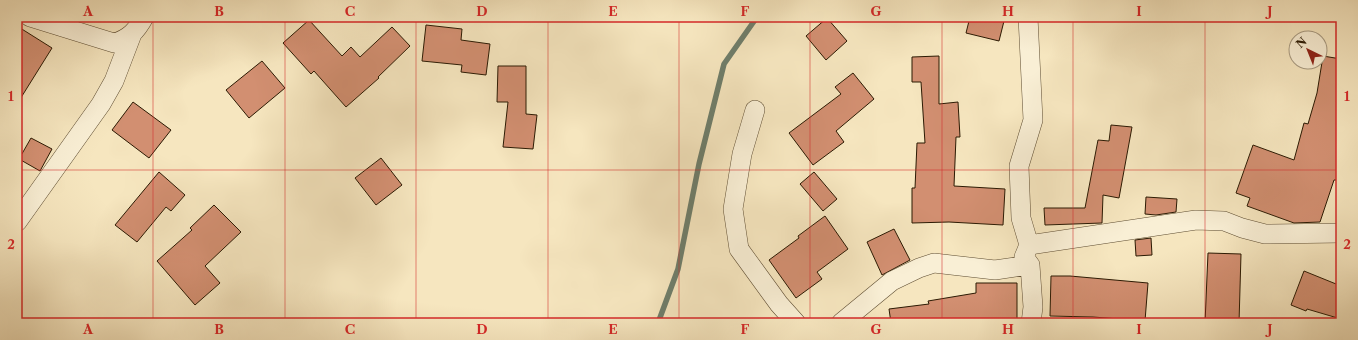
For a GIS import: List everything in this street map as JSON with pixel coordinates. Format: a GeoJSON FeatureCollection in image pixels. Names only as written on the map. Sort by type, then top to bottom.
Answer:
{"type":"FeatureCollection","features":[{"type":"Feature","properties":{"kind":"street"},"geometry":{"type":"LineString","coordinates":[[30,17],[114,43],[123,41],[132,34]]}},
{"type":"Feature","properties":{"kind":"street"},"geometry":{"type":"LineString","coordinates":[[17,222],[101,104],[114,81],[132,34],[144,17]]}},
{"type":"Feature","properties":{"kind":"street"},"geometry":{"type":"LineString","coordinates":[[1028,17],[1033,120],[1019,166],[1021,218],[1029,245],[1024,257],[1030,265],[1033,308],[1031,323]]}},
{"type":"Feature","properties":{"kind":"street"},"geometry":{"type":"LineString","coordinates":[[755,110],[742,154],[733,209],[740,249],[779,304],[796,323]]}},
{"type":"Feature","properties":{"kind":"street"},"geometry":{"type":"LineString","coordinates":[[1029,245],[1196,220],[1224,221],[1242,228],[1265,234],[1341,233]]}},
{"type":"Feature","properties":{"kind":"street"},"geometry":{"type":"LineString","coordinates":[[841,323],[892,281],[919,268],[934,263],[995,270],[1030,265]]}},
{"type":"Feature","properties":{"kind":"building"},"geometry":{"type":"Polygon","coordinates":[[[970,17],[1005,17],[999,41],[966,33],[970,17]]]}},
{"type":"Feature","properties":{"kind":"building"},"geometry":{"type":"Polygon","coordinates":[[[827,18],[847,41],[826,60],[806,36],[827,18]]]}},
{"type":"Feature","properties":{"kind":"building"},"geometry":{"type":"Polygon","coordinates":[[[309,20],[342,56],[351,47],[360,57],[392,27],[410,46],[378,77],[379,78],[346,107],[314,71],[311,74],[283,43],[309,20]]]}},
{"type":"Feature","properties":{"kind":"building"},"geometry":{"type":"Polygon","coordinates":[[[426,25],[462,29],[461,40],[490,44],[486,75],[461,72],[462,65],[422,61],[426,25]]]}},
{"type":"Feature","properties":{"kind":"building"},"geometry":{"type":"Polygon","coordinates":[[[17,26],[52,48],[17,104],[17,26]]]}},
{"type":"Feature","properties":{"kind":"building"},"geometry":{"type":"Polygon","coordinates":[[[939,56],[939,104],[958,102],[960,137],[956,137],[954,186],[1005,189],[1003,225],[949,222],[912,223],[912,188],[915,188],[917,143],[925,143],[921,82],[912,82],[912,57],[939,56]]]}},
{"type":"Feature","properties":{"kind":"building"},"geometry":{"type":"Polygon","coordinates":[[[1328,57],[1341,59],[1341,163],[1337,180],[1334,180],[1320,222],[1294,223],[1247,206],[1250,198],[1236,193],[1253,145],[1294,160],[1304,123],[1308,124],[1317,93],[1321,70],[1328,70],[1328,57]]]}},
{"type":"Feature","properties":{"kind":"building"},"geometry":{"type":"Polygon","coordinates":[[[262,61],[285,88],[249,118],[226,90],[262,61]]]}},
{"type":"Feature","properties":{"kind":"building"},"geometry":{"type":"Polygon","coordinates":[[[498,66],[526,66],[526,114],[537,115],[533,149],[503,147],[508,102],[497,102],[498,66]]]}},
{"type":"Feature","properties":{"kind":"building"},"geometry":{"type":"Polygon","coordinates":[[[853,73],[874,99],[836,131],[844,142],[813,165],[789,133],[841,94],[835,87],[853,73]]]}},
{"type":"Feature","properties":{"kind":"building"},"geometry":{"type":"Polygon","coordinates":[[[133,102],[171,130],[149,158],[112,130],[133,102]]]}},
{"type":"Feature","properties":{"kind":"building"},"geometry":{"type":"Polygon","coordinates":[[[1111,125],[1132,127],[1119,198],[1103,195],[1102,223],[1045,225],[1044,208],[1085,208],[1098,140],[1109,141],[1111,125]]]}},
{"type":"Feature","properties":{"kind":"building"},"geometry":{"type":"Polygon","coordinates":[[[31,138],[52,149],[40,171],[19,159],[31,138]]]}},
{"type":"Feature","properties":{"kind":"building"},"geometry":{"type":"Polygon","coordinates":[[[381,158],[402,185],[376,205],[355,178],[381,158]]]}},
{"type":"Feature","properties":{"kind":"building"},"geometry":{"type":"Polygon","coordinates":[[[159,172],[185,195],[171,211],[166,207],[137,242],[115,225],[159,172]]]}},
{"type":"Feature","properties":{"kind":"building"},"geometry":{"type":"Polygon","coordinates":[[[814,172],[837,199],[823,211],[800,184],[814,172]]]}},
{"type":"Feature","properties":{"kind":"building"},"geometry":{"type":"Polygon","coordinates":[[[1146,197],[1177,199],[1176,212],[1156,215],[1145,214],[1146,197]]]}},
{"type":"Feature","properties":{"kind":"building"},"geometry":{"type":"Polygon","coordinates":[[[214,205],[241,232],[205,266],[220,283],[195,305],[157,261],[192,230],[190,228],[214,205]]]}},
{"type":"Feature","properties":{"kind":"building"},"geometry":{"type":"Polygon","coordinates":[[[825,216],[848,249],[817,272],[822,279],[796,298],[769,260],[799,238],[798,236],[825,216]]]}},
{"type":"Feature","properties":{"kind":"building"},"geometry":{"type":"Polygon","coordinates":[[[894,229],[910,260],[882,275],[867,242],[894,229]]]}},
{"type":"Feature","properties":{"kind":"building"},"geometry":{"type":"Polygon","coordinates":[[[1151,238],[1152,255],[1136,256],[1135,240],[1151,238]]]}},
{"type":"Feature","properties":{"kind":"building"},"geometry":{"type":"Polygon","coordinates":[[[1208,253],[1241,254],[1239,323],[1205,323],[1208,253]]]}},
{"type":"Feature","properties":{"kind":"building"},"geometry":{"type":"Polygon","coordinates":[[[1304,271],[1341,286],[1341,319],[1307,309],[1306,311],[1291,305],[1304,271]]]}},
{"type":"Feature","properties":{"kind":"building"},"geometry":{"type":"Polygon","coordinates":[[[1051,276],[1070,276],[1148,283],[1145,321],[1093,317],[1050,316],[1051,276]]]}},
{"type":"Feature","properties":{"kind":"building"},"geometry":{"type":"Polygon","coordinates":[[[976,283],[1017,283],[1017,323],[891,323],[889,309],[929,304],[928,301],[976,293],[976,283]]]}},
{"type":"Feature","properties":{"kind":"waterway"},"geometry":{"type":"LineString","coordinates":[[658,323],[678,269],[699,164],[724,64],[757,17]]}}]}
